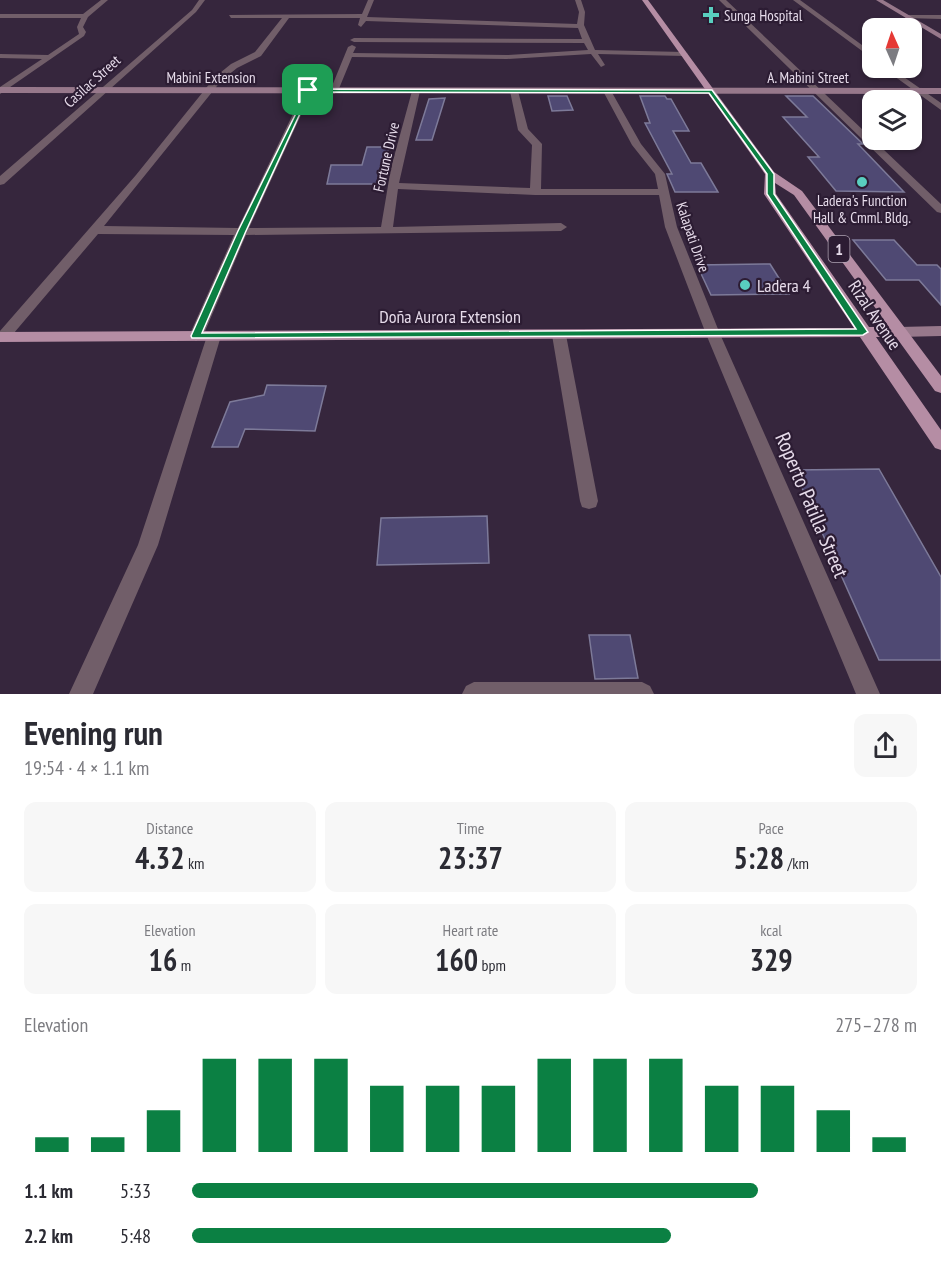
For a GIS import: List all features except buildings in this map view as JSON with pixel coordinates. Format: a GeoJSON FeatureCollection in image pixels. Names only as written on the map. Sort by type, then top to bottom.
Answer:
{"type":"FeatureCollection","features":[{"type":"Feature","properties":{"kind":"main road","name":"Rizal Avenue"},"geometry":{"type":"LineString","coordinates":[[645,0],[770,174],[798,193],[941,387]]}},
{"type":"Feature","properties":{"kind":"main road","name":"Rizal Avenue"},"geometry":{"type":"LineString","coordinates":[[770,174],[770,194],[941,443]]}},
{"type":"Feature","properties":{"kind":"main road","name":"Doña Aurora Extension"},"geometry":{"type":"LineString","coordinates":[[2,337],[899,332]]}},
{"type":"Feature","properties":{"kind":"street"},"geometry":{"type":"LineString","coordinates":[[0,90],[82,35],[80,27],[85,16],[105,0]]}},
{"type":"Feature","properties":{"kind":"street","name":"Casilac Street"},"geometry":{"type":"LineString","coordinates":[[0,182],[194,11],[202,0]]}},
{"type":"Feature","properties":{"kind":"street"},"geometry":{"type":"LineString","coordinates":[[334,91],[371,0]]}},
{"type":"Feature","properties":{"kind":"street"},"geometry":{"type":"LineString","coordinates":[[578,0],[582,12],[579,20],[581,26],[601,65]]}},
{"type":"Feature","properties":{"kind":"street"},"geometry":{"type":"LineString","coordinates":[[722,0],[941,210]]}},
{"type":"Feature","properties":{"kind":"street"},"geometry":{"type":"LineString","coordinates":[[796,0],[862,49]]}},
{"type":"Feature","properties":{"kind":"street"},"geometry":{"type":"LineString","coordinates":[[879,0],[941,37]]}},
{"type":"Feature","properties":{"kind":"street"},"geometry":{"type":"LineString","coordinates":[[0,16],[85,16]]}},
{"type":"Feature","properties":{"kind":"street"},"geometry":{"type":"LineString","coordinates":[[231,16],[581,26]]}},
{"type":"Feature","properties":{"kind":"street"},"geometry":{"type":"LineString","coordinates":[[2,337],[140,177],[209,90],[234,66],[258,54],[287,16]]}},
{"type":"Feature","properties":{"kind":"street"},"geometry":{"type":"LineString","coordinates":[[907,17],[941,17]]}},
{"type":"Feature","properties":{"kind":"street"},"geometry":{"type":"LineString","coordinates":[[354,40],[587,41]]}},
{"type":"Feature","properties":{"kind":"street"},"geometry":{"type":"LineString","coordinates":[[349,55],[527,57],[593,52],[684,54]]}},
{"type":"Feature","properties":{"kind":"street"},"geometry":{"type":"LineString","coordinates":[[0,56],[50,57]]}},
{"type":"Feature","properties":{"kind":"street"},"geometry":{"type":"LineString","coordinates":[[901,78],[918,90]]}},
{"type":"Feature","properties":{"kind":"street","name":"Mabini Extension"},"geometry":{"type":"LineString","coordinates":[[0,90],[710,91]]}},
{"type":"Feature","properties":{"kind":"street"},"geometry":{"type":"LineString","coordinates":[[81,694],[148,545],[205,336],[242,231],[308,90]]}},
{"type":"Feature","properties":{"kind":"street","name":"Fortune Drive"},"geometry":{"type":"LineString","coordinates":[[386,230],[393,186],[416,91]]}},
{"type":"Feature","properties":{"kind":"street"},"geometry":{"type":"LineString","coordinates":[[514,91],[523,130],[537,144],[535,192]]}},
{"type":"Feature","properties":{"kind":"street","name":"Kalapati Drive"},"geometry":{"type":"LineString","coordinates":[[607,91],[637,145],[660,174],[671,227],[713,334]]}},
{"type":"Feature","properties":{"kind":"street","name":"A. Mabini Street"},"geometry":{"type":"LineString","coordinates":[[710,91],[862,91]]}},
{"type":"Feature","properties":{"kind":"street","name":"A. Mabini Street"},"geometry":{"type":"LineString","coordinates":[[922,91],[941,91]]}},
{"type":"Feature","properties":{"kind":"street"},"geometry":{"type":"LineString","coordinates":[[922,93],[941,107]]}},
{"type":"Feature","properties":{"kind":"street"},"geometry":{"type":"LineString","coordinates":[[393,186],[535,192],[663,192]]}},
{"type":"Feature","properties":{"kind":"street"},"geometry":{"type":"LineString","coordinates":[[94,230],[242,231],[561,227]]}},
{"type":"Feature","properties":{"kind":"street"},"geometry":{"type":"LineString","coordinates":[[899,332],[941,331]]}},
{"type":"Feature","properties":{"kind":"street","name":"Roperto Patilla Street"},"geometry":{"type":"LineString","coordinates":[[713,334],[868,694]]}},
{"type":"Feature","properties":{"kind":"street"},"geometry":{"type":"LineString","coordinates":[[559,335],[589,501]]}},
{"type":"Feature","properties":{"kind":"street"},"geometry":{"type":"LineString","coordinates":[[474,694],[642,694]]}},
{"type":"Feature","properties":{"kind":"place","name":"Sunga Hospital"},"geometry":{"type":"Point","coordinates":[711,15]}},
{"type":"Feature","properties":{"kind":"place","name":"Ladera's Function Hall & Cmml. Bldg."},"geometry":{"type":"Point","coordinates":[862,182]}},
{"type":"Feature","properties":{"kind":"place","name":"Ladera 4"},"geometry":{"type":"Point","coordinates":[745,285]}},
{"type":"Feature","properties":{"kind":"route"},"geometry":{"type":"LineString","coordinates":[[308,90],[710,91],[770,174],[770,194],[863,332],[196,336],[308,90]]}}]}
